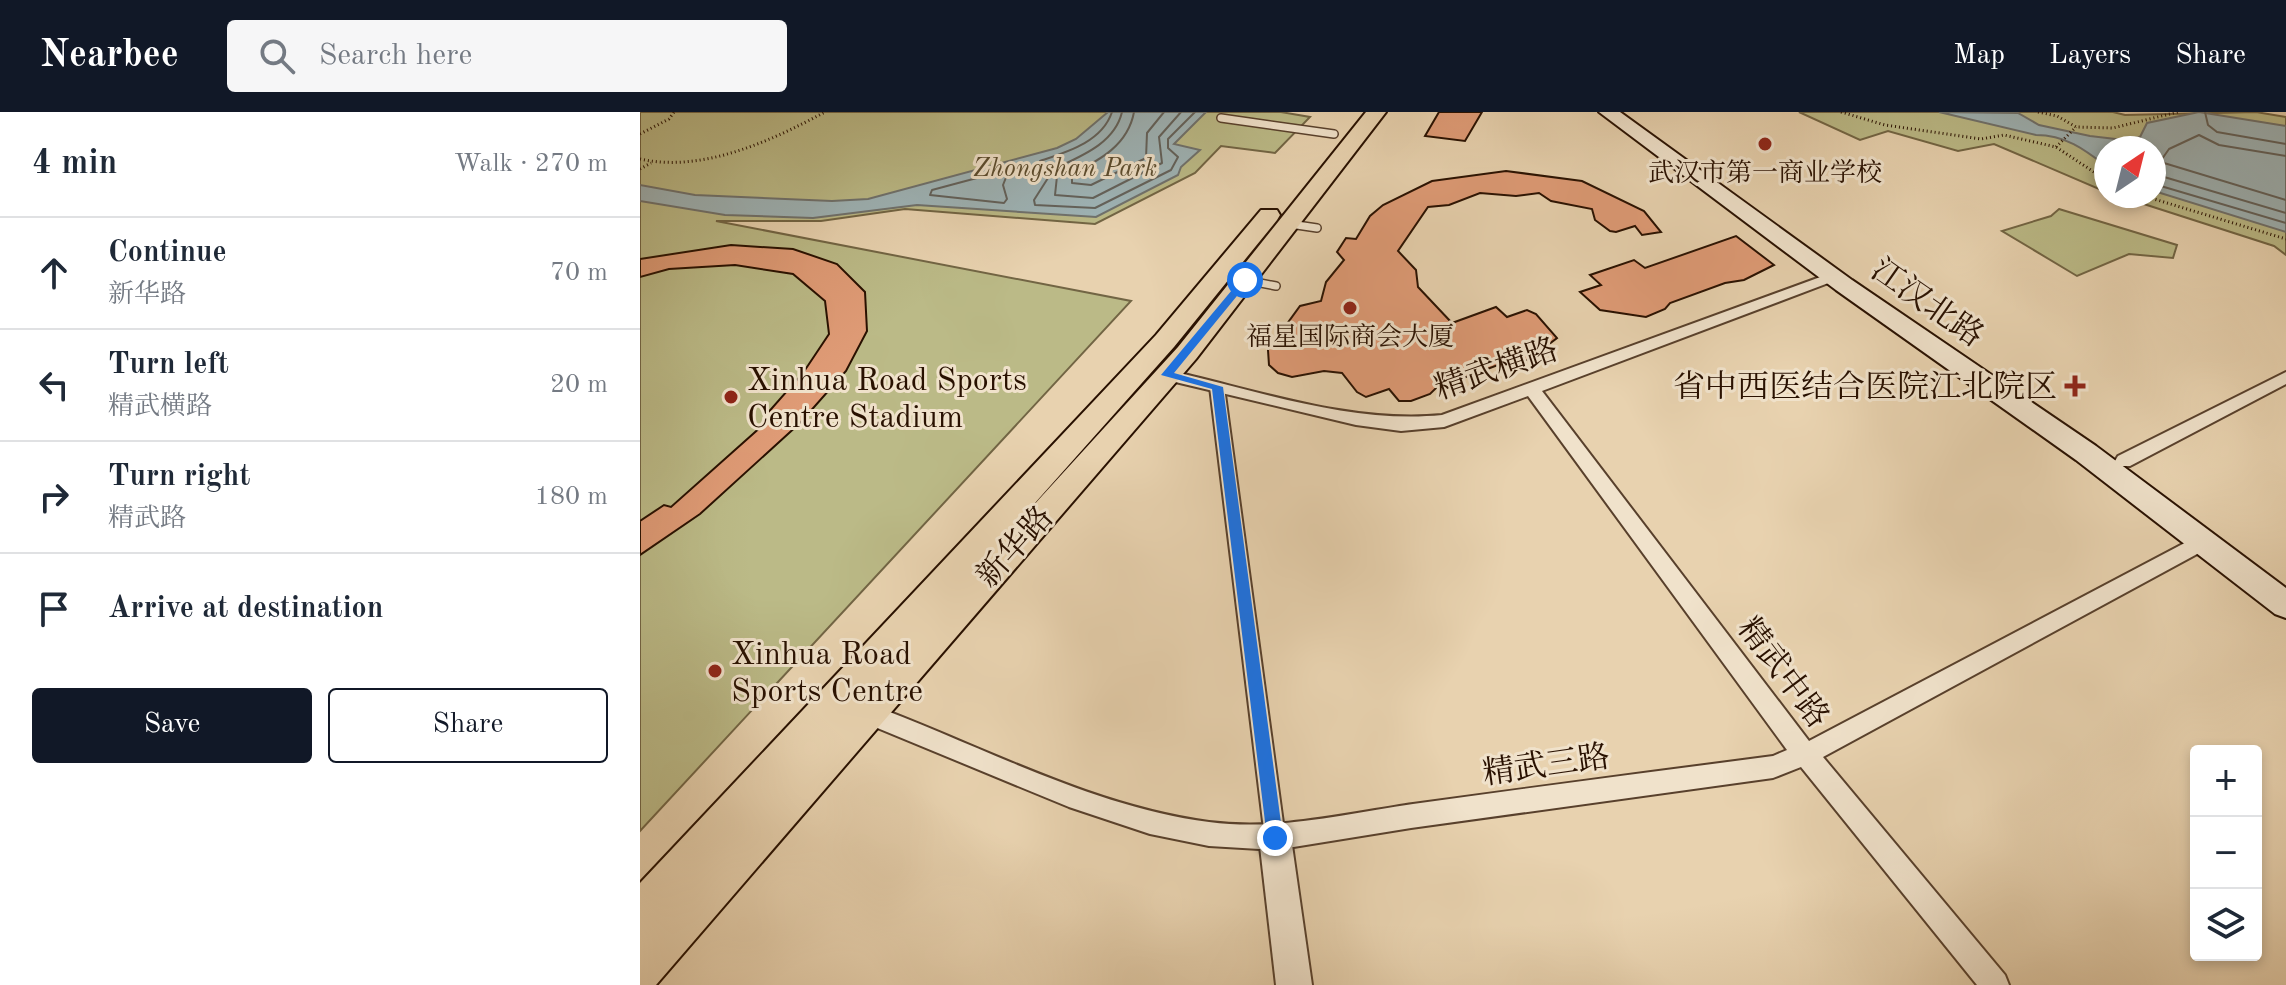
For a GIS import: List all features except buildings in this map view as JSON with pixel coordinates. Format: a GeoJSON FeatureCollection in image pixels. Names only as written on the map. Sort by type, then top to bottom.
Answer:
{"type":"FeatureCollection","features":[{"type":"Feature","properties":{"kind":"main road","name":"新华路"},"geometry":{"type":"LineString","coordinates":[[640,969],[1167,375],[1261,283],[1303,226],[1376,112]]}},
{"type":"Feature","properties":{"kind":"main road","name":"江汉北路"},"geometry":{"type":"LineString","coordinates":[[1608,112],[2086,453],[2286,605]]}},
{"type":"Feature","properties":{"kind":"main road","name":"江汉北路"},"geometry":{"type":"LineString","coordinates":[[1626,112],[2124,461],[2286,580]]}},
{"type":"Feature","properties":{"kind":"main road","name":"新华路"},"geometry":{"type":"LineString","coordinates":[[640,914],[1165,341],[1342,123]]}},
{"type":"Feature","properties":{"kind":"street","name":"精武横路"},"geometry":{"type":"LineString","coordinates":[[1167,375],[1356,419],[1401,425],[1444,421],[1834,276]]}},
{"type":"Feature","properties":{"kind":"street"},"geometry":{"type":"LineString","coordinates":[[2124,461],[2286,377]]}},
{"type":"Feature","properties":{"kind":"street"},"geometry":{"type":"LineString","coordinates":[[1217,387],[1294,985]]}},
{"type":"Feature","properties":{"kind":"street","name":"精武中路"},"geometry":{"type":"LineString","coordinates":[[1532,390],[1806,754],[1995,985]]}},
{"type":"Feature","properties":{"kind":"street","name":"精武三路"},"geometry":{"type":"LineString","coordinates":[[866,713],[1069,795],[1150,822],[1209,834],[1275,838],[1773,767],[1806,754],[2203,542]]}},
{"type":"Feature","properties":{"kind":"street"},"geometry":{"type":"LineString","coordinates":[[640,894],[670,882]]}},
{"type":"Feature","properties":{"kind":"lane"},"geometry":{"type":"LineString","coordinates":[[1221,118],[1342,123]]}},
{"type":"Feature","properties":{"kind":"path"},"geometry":{"type":"LineString","coordinates":[[640,134],[669,119],[674,112]]}},
{"type":"Feature","properties":{"kind":"path"},"geometry":{"type":"LineString","coordinates":[[640,159],[691,162],[825,112]]}},
{"type":"Feature","properties":{"kind":"path"},"geometry":{"type":"LineString","coordinates":[[1841,112],[1885,125],[1981,139],[2004,135],[2056,147],[2094,172]]}},
{"type":"Feature","properties":{"kind":"path"},"geometry":{"type":"LineString","coordinates":[[2038,112],[2057,116],[2076,127],[2113,128],[2178,112]]}},
{"type":"Feature","properties":{"kind":"path"},"geometry":{"type":"LineString","coordinates":[[817,117],[823,119]]}},
{"type":"Feature","properties":{"kind":"path"},"geometry":{"type":"LineString","coordinates":[[2056,147],[2076,127]]}},
{"type":"Feature","properties":{"kind":"path"},"geometry":{"type":"LineString","coordinates":[[640,169],[653,162]]}},
{"type":"Feature","properties":{"kind":"path"},"geometry":{"type":"LineString","coordinates":[[2166,203],[2286,239]]}},
{"type":"Feature","properties":{"kind":"green space","name":"Xinhua Road Sports Centre"},"geometry":{"type":"Polygon","coordinates":[[[640,112],[1281,112],[1310,117],[1275,153],[1221,146],[1195,173],[1095,224],[905,209],[821,221],[716,221],[1131,301],[640,831],[640,112]]]}},
{"type":"Feature","properties":{"kind":"green space"},"geometry":{"type":"Polygon","coordinates":[[[1799,112],[2113,112],[2125,115],[2256,112],[2286,117],[2286,255],[2274,246],[2156,208],[2166,208],[2166,136],[2094,136],[2094,187],[1994,144],[1958,151],[1888,131],[1860,140],[1799,112]]]}},
{"type":"Feature","properties":{"kind":"green space"},"geometry":{"type":"Polygon","coordinates":[[[2059,209],[2177,245],[2173,258],[2129,254],[2077,276],[2002,231],[2051,216],[2059,209]]]}},
{"type":"Feature","properties":{"kind":"water"},"geometry":{"type":"Polygon","coordinates":[[[1108,112],[1206,112],[1174,144],[1200,150],[1181,167],[1178,175],[1096,217],[917,205],[813,218],[725,215],[640,201],[640,185],[695,195],[832,201],[868,199],[1057,148],[1076,139],[1108,112]]]}},
{"type":"Feature","properties":{"kind":"water"},"geometry":{"type":"Polygon","coordinates":[[[1939,112],[2018,113],[2039,125],[2094,136],[2094,158],[2065,140],[1939,112]]]}},
{"type":"Feature","properties":{"kind":"water"},"geometry":{"type":"Polygon","coordinates":[[[2199,112],[2286,126],[2286,232],[2166,195],[2166,136],[2140,136],[2147,123],[2199,112]]]}},
{"type":"Feature","properties":{"kind":"place","name":"武汉市第一商业学校"},"geometry":{"type":"Point","coordinates":[1765,144]}},
{"type":"Feature","properties":{"kind":"place","name":"福星国际商会大厦"},"geometry":{"type":"Point","coordinates":[1350,308]}},
{"type":"Feature","properties":{"kind":"place","name":"省中西医结合医院江北院区"},"geometry":{"type":"Point","coordinates":[2075,386]}},
{"type":"Feature","properties":{"kind":"place","name":"Xinhua Road Sports Centre Stadium"},"geometry":{"type":"Point","coordinates":[731,397]}},
{"type":"Feature","properties":{"kind":"place","name":"Xinhua Road Sports Centre"},"geometry":{"type":"Point","coordinates":[715,671]}},
{"type":"Feature","properties":{"kind":"route"},"geometry":{"type":"LineString","coordinates":[[1245,280],[1167,375],[1217,387],[1275,838]]}},
{"type":"Feature","properties":{"kind":"park label","name":"Zhongshan Park"},"geometry":{"type":"Point","coordinates":[1065,167]}}]}
